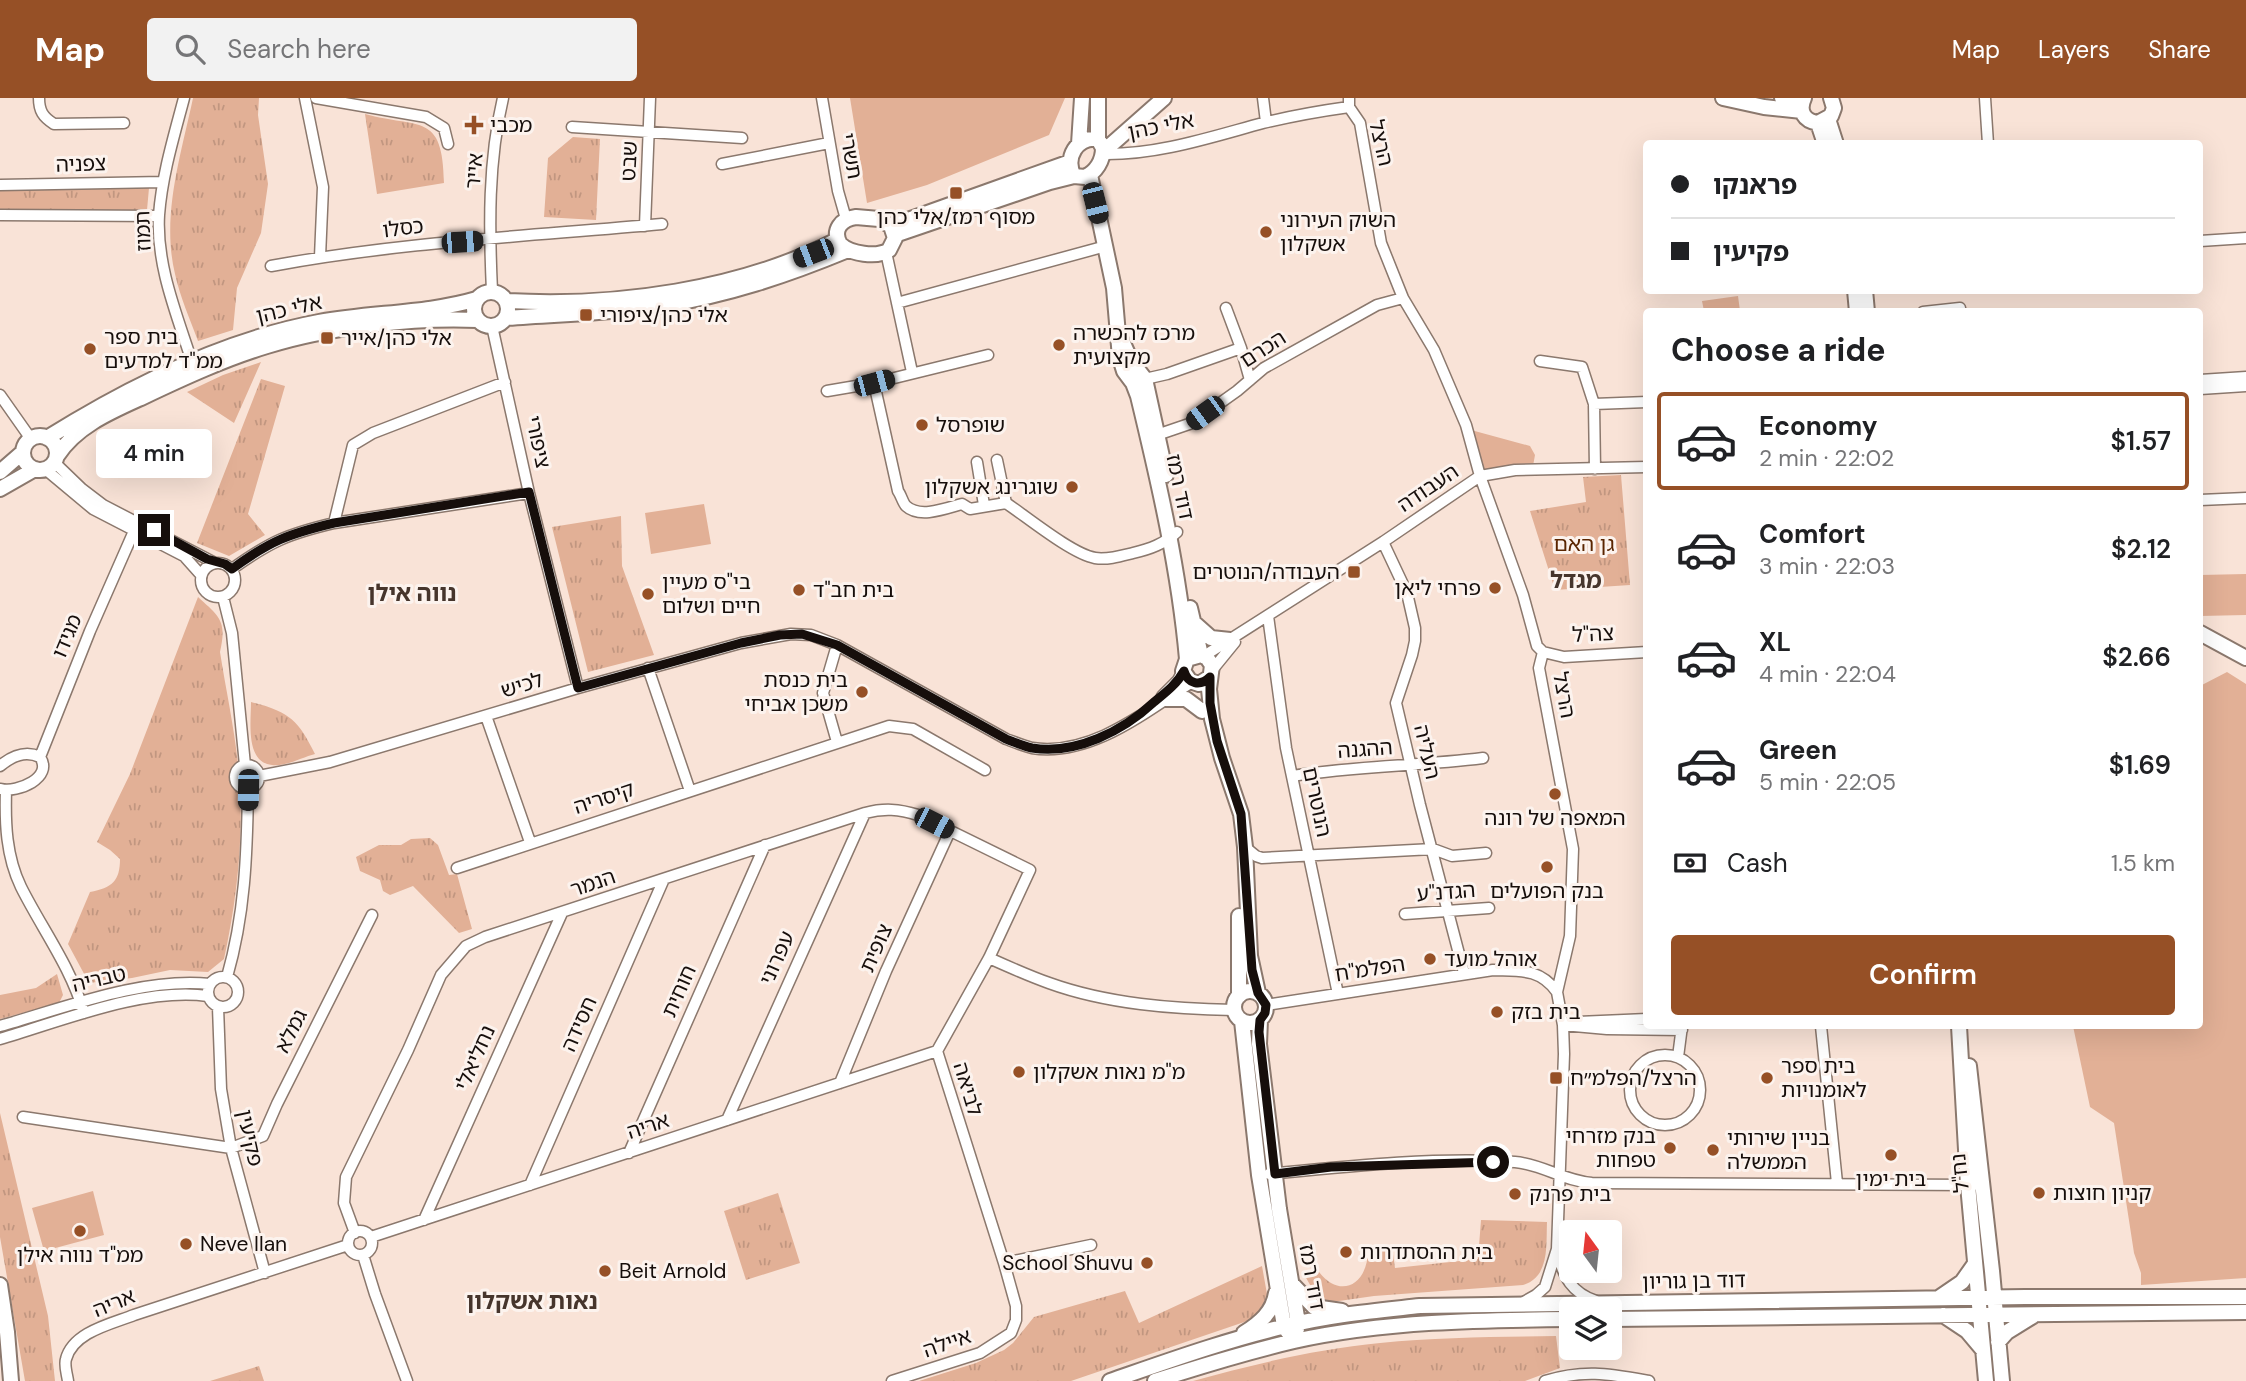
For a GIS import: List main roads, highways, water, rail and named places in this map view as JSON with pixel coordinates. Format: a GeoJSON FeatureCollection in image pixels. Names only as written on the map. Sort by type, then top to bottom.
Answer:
{"type":"FeatureCollection","features":[{"type":"Feature","properties":{"kind":"place","name":"מכבי"},"geometry":{"type":"Point","coordinates":[474,125]}},
{"type":"Feature","properties":{"kind":"place","name":"מסוף רמז/אלי כהן"},"geometry":{"type":"Point","coordinates":[956,193]}},
{"type":"Feature","properties":{"kind":"place","name":"השוק העירוני אשקלון"},"geometry":{"type":"Point","coordinates":[1266,232]}},
{"type":"Feature","properties":{"kind":"place","name":"אלי כהן/ציפורי"},"geometry":{"type":"Point","coordinates":[586,315]}},
{"type":"Feature","properties":{"kind":"place","name":"אלי כהן/אייר"},"geometry":{"type":"Point","coordinates":[327,338]}},
{"type":"Feature","properties":{"kind":"place","name":"מרכז להכשרה מקצועית"},"geometry":{"type":"Point","coordinates":[1059,345]}},
{"type":"Feature","properties":{"kind":"place","name":"בית ספר ממ\"ד למדעים"},"geometry":{"type":"Point","coordinates":[90,349]}},
{"type":"Feature","properties":{"kind":"place","name":"שופרסל"},"geometry":{"type":"Point","coordinates":[922,425]}},
{"type":"Feature","properties":{"kind":"place","name":"שוגרינג אשקלון"},"geometry":{"type":"Point","coordinates":[1072,487]}},
{"type":"Feature","properties":{"kind":"place","name":"העבודה/הנוטרים"},"geometry":{"type":"Point","coordinates":[1354,572]}},
{"type":"Feature","properties":{"kind":"place","name":"פרחי ליאן"},"geometry":{"type":"Point","coordinates":[1495,588]}},
{"type":"Feature","properties":{"kind":"place","name":"בית חב\"ד"},"geometry":{"type":"Point","coordinates":[799,590]}},
{"type":"Feature","properties":{"kind":"place","name":"בי\"ס מעיין חיים ושלום"},"geometry":{"type":"Point","coordinates":[648,594]}},
{"type":"Feature","properties":{"kind":"place","name":"בית כנסת משכן אביחי"},"geometry":{"type":"Point","coordinates":[862,692]}},
{"type":"Feature","properties":{"kind":"place","name":"המאפה של רונה"},"geometry":{"type":"Point","coordinates":[1555,794]}},
{"type":"Feature","properties":{"kind":"place","name":"בנק הפועלים"},"geometry":{"type":"Point","coordinates":[1547,867]}},
{"type":"Feature","properties":{"kind":"place","name":"אוהל מועד"},"geometry":{"type":"Point","coordinates":[1430,959]}},
{"type":"Feature","properties":{"kind":"place","name":"בית בזק"},"geometry":{"type":"Point","coordinates":[1497,1012]}},
{"type":"Feature","properties":{"kind":"place","name":"מ\"מ נאות אשקלון"},"geometry":{"type":"Point","coordinates":[1019,1072]}},
{"type":"Feature","properties":{"kind":"place","name":"הרצל/הפלמ״ח"},"geometry":{"type":"Point","coordinates":[1556,1078]}},
{"type":"Feature","properties":{"kind":"place","name":"בית ספר לאומנויות"},"geometry":{"type":"Point","coordinates":[1767,1078]}},
{"type":"Feature","properties":{"kind":"place","name":"בנק מזרחי טפחות"},"geometry":{"type":"Point","coordinates":[1670,1148]}},
{"type":"Feature","properties":{"kind":"place","name":"בניין שירותי הממשלה"},"geometry":{"type":"Point","coordinates":[1713,1150]}},
{"type":"Feature","properties":{"kind":"place","name":"בית ימין"},"geometry":{"type":"Point","coordinates":[1891,1155]}},
{"type":"Feature","properties":{"kind":"place","name":"קניון חוצות"},"geometry":{"type":"Point","coordinates":[2039,1193]}},
{"type":"Feature","properties":{"kind":"place","name":"בית פרנק"},"geometry":{"type":"Point","coordinates":[1515,1194]}},
{"type":"Feature","properties":{"kind":"place","name":"ממ\"ד נווה אילן"},"geometry":{"type":"Point","coordinates":[80,1231]}},
{"type":"Feature","properties":{"kind":"place","name":"Neve Ilan"},"geometry":{"type":"Point","coordinates":[186,1244]}},
{"type":"Feature","properties":{"kind":"place","name":"בית ההסתדרות"},"geometry":{"type":"Point","coordinates":[1346,1252]}},
{"type":"Feature","properties":{"kind":"place","name":"School Shuvu"},"geometry":{"type":"Point","coordinates":[1147,1263]}},
{"type":"Feature","properties":{"kind":"place","name":"Beit Arnold"},"geometry":{"type":"Point","coordinates":[605,1271]}},
{"type":"Feature","properties":{"kind":"district","name":"מגדל"},"geometry":{"type":"Point","coordinates":[1576,580]}},
{"type":"Feature","properties":{"kind":"district","name":"נווה אילן"},"geometry":{"type":"Point","coordinates":[412,593]}},
{"type":"Feature","properties":{"kind":"district","name":"נאות אשקלון"},"geometry":{"type":"Point","coordinates":[532,1301]}},
{"type":"Feature","properties":{"kind":"park label","name":"גן האם"},"geometry":{"type":"Point","coordinates":[1584,544]}}]}
